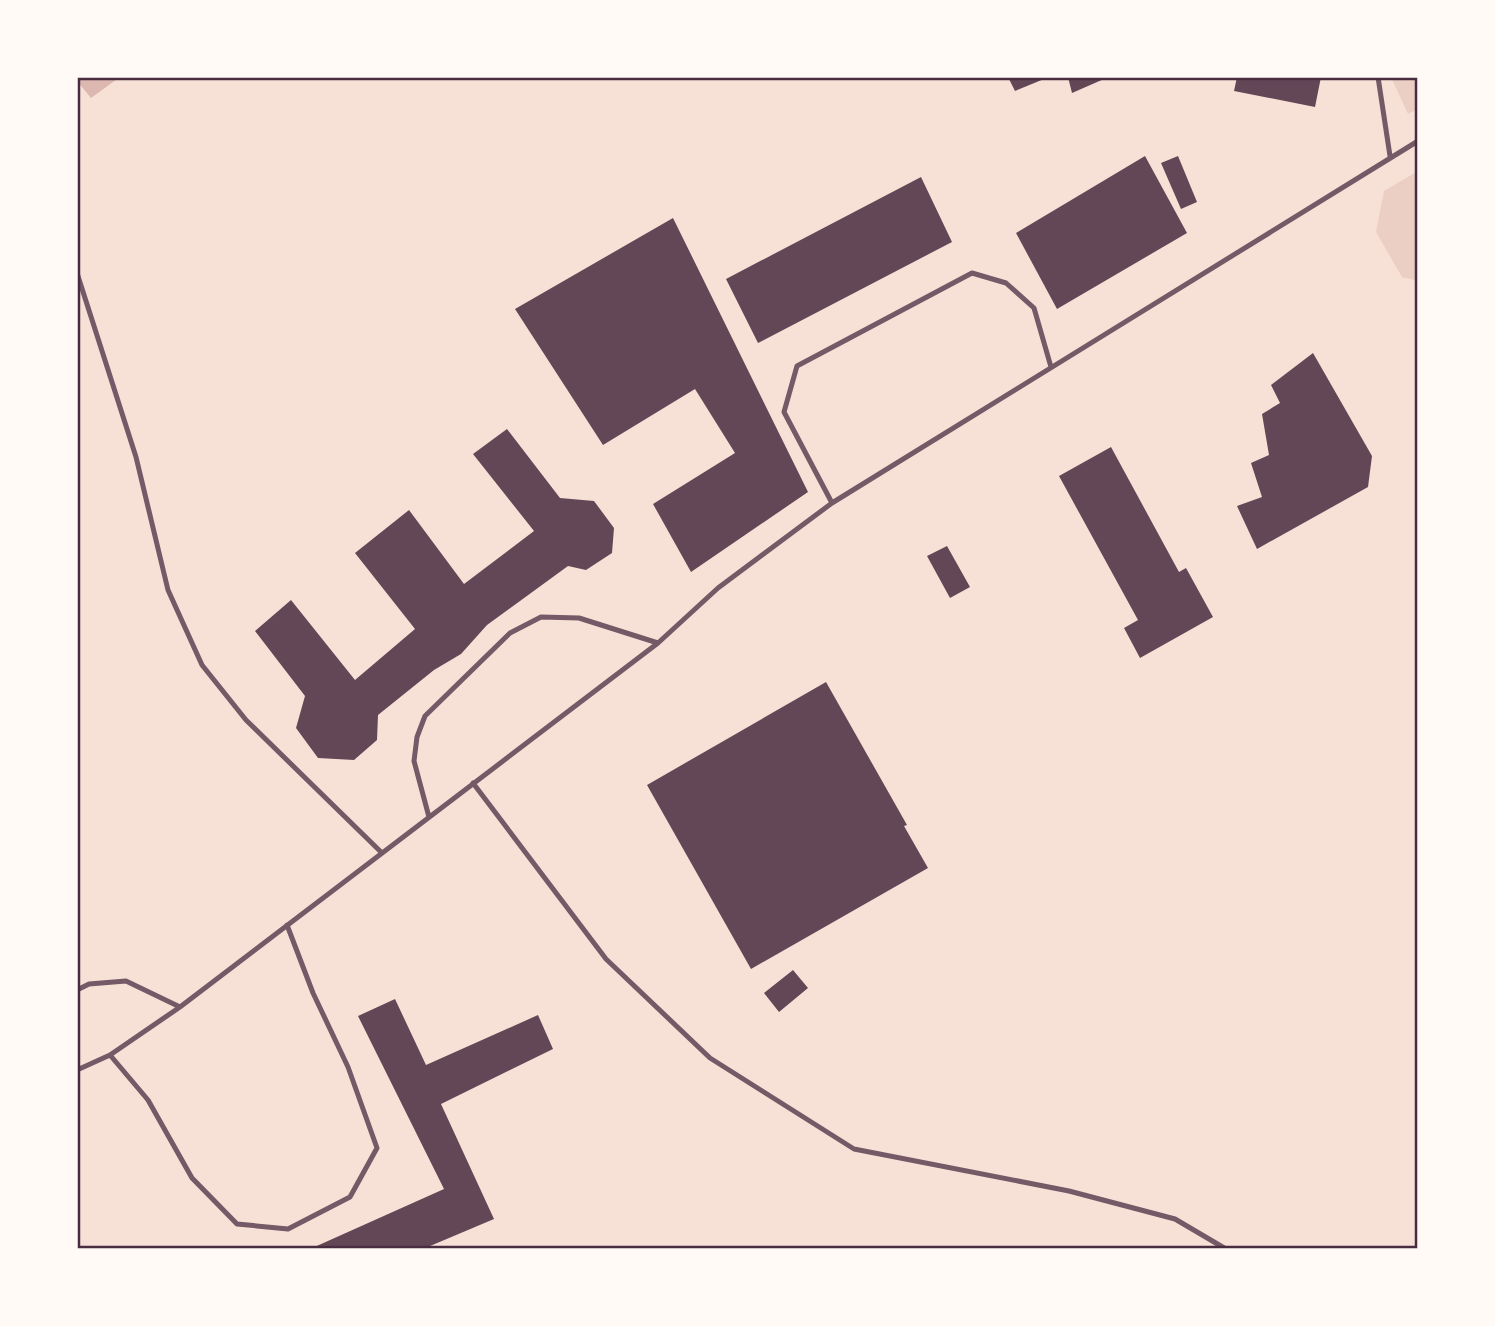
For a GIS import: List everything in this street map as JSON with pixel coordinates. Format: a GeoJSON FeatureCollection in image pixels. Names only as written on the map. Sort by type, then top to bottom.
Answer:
{"type":"FeatureCollection","features":[{"type":"Feature","properties":{"kind":"lane"},"geometry":{"type":"LineString","coordinates":[[1378,77],[1390,156]]}},
{"type":"Feature","properties":{"kind":"lane"},"geometry":{"type":"LineString","coordinates":[[77,1070],[110,1055],[180,1007],[658,643],[718,588],[832,503],[1418,141]]}},
{"type":"Feature","properties":{"kind":"lane"},"geometry":{"type":"LineString","coordinates":[[77,273],[136,457],[168,590],[202,665],[246,720],[382,853]]}},
{"type":"Feature","properties":{"kind":"lane"},"geometry":{"type":"LineString","coordinates":[[832,503],[784,412],[797,366],[972,273],[1006,283],[1034,308],[1051,367]]}},
{"type":"Feature","properties":{"kind":"lane"},"geometry":{"type":"LineString","coordinates":[[429,817],[414,761],[417,737],[425,716],[510,632],[541,617],[579,618],[658,643]]}},
{"type":"Feature","properties":{"kind":"lane"},"geometry":{"type":"LineString","coordinates":[[473,783],[606,959],[710,1058],[854,1149],[1069,1191],[1149,1212],[1175,1219],[1226,1249]]}},
{"type":"Feature","properties":{"kind":"lane"},"geometry":{"type":"LineString","coordinates":[[110,1055],[148,1100],[192,1178],[237,1224],[288,1229],[350,1197],[377,1148],[348,1067],[313,993],[287,925]]}},
{"type":"Feature","properties":{"kind":"lane"},"geometry":{"type":"LineString","coordinates":[[77,990],[89,984],[126,981],[180,1007]]}},
{"type":"Feature","properties":{"kind":"shaded area"},"geometry":{"type":"Polygon","coordinates":[[[77,77],[120,77],[91,98],[77,81],[77,77]]]}},
{"type":"Feature","properties":{"kind":"shaded area"},"geometry":{"type":"Polygon","coordinates":[[[1391,77],[1418,77],[1418,109],[1408,114],[1391,77]]]}},
{"type":"Feature","properties":{"kind":"shaded area"},"geometry":{"type":"Polygon","coordinates":[[[1418,171],[1418,281],[1402,277],[1376,232],[1384,191],[1418,171]]]}},
{"type":"Feature","properties":{"kind":"building"},"geometry":{"type":"Polygon","coordinates":[[[1008,77],[1049,77],[1015,91],[1008,77]]]}},
{"type":"Feature","properties":{"kind":"building"},"geometry":{"type":"Polygon","coordinates":[[[1068,77],[1103,77],[1104,79],[1072,93],[1068,77]]]}},
{"type":"Feature","properties":{"kind":"building"},"geometry":{"type":"Polygon","coordinates":[[[1237,77],[1321,77],[1315,107],[1234,91],[1237,77]]]}},
{"type":"Feature","properties":{"kind":"building"},"geometry":{"type":"Polygon","coordinates":[[[1145,156],[1187,233],[1057,309],[1016,233],[1145,156]]]}},
{"type":"Feature","properties":{"kind":"building"},"geometry":{"type":"Polygon","coordinates":[[[1178,156],[1197,202],[1181,209],[1161,163],[1178,156]]]}},
{"type":"Feature","properties":{"kind":"building"},"geometry":{"type":"Polygon","coordinates":[[[921,177],[952,242],[758,343],[726,279],[921,177]]]}},
{"type":"Feature","properties":{"kind":"building"},"geometry":{"type":"Polygon","coordinates":[[[673,218],[808,492],[691,572],[653,504],[735,453],[695,389],[603,445],[515,309],[673,218]]]}},
{"type":"Feature","properties":{"kind":"building"},"geometry":{"type":"Polygon","coordinates":[[[1313,353],[1372,456],[1368,487],[1257,549],[1237,506],[1262,497],[1251,463],[1269,455],[1262,414],[1280,403],[1271,385],[1313,353]]]}},
{"type":"Feature","properties":{"kind":"building"},"geometry":{"type":"Polygon","coordinates":[[[507,429],[560,498],[594,501],[614,528],[612,553],[586,570],[568,566],[487,625],[461,654],[434,670],[378,715],[377,740],[354,760],[318,758],[296,728],[305,696],[255,631],[291,600],[355,680],[415,629],[355,553],[409,510],[464,584],[534,531],[473,454],[507,429]]]}},
{"type":"Feature","properties":{"kind":"building"},"geometry":{"type":"Polygon","coordinates":[[[1111,447],[1179,572],[1186,568],[1213,617],[1140,658],[1124,628],[1138,620],[1059,476],[1111,447]]]}},
{"type":"Feature","properties":{"kind":"building"},"geometry":{"type":"Polygon","coordinates":[[[947,546],[970,587],[950,598],[927,556],[947,546]]]}},
{"type":"Feature","properties":{"kind":"building"},"geometry":{"type":"Polygon","coordinates":[[[826,682],[907,825],[904,826],[928,868],[751,969],[647,785],[826,682]]]}},
{"type":"Feature","properties":{"kind":"building"},"geometry":{"type":"Polygon","coordinates":[[[793,970],[808,988],[779,1012],[764,993],[793,970]]]}},
{"type":"Feature","properties":{"kind":"building"},"geometry":{"type":"Polygon","coordinates":[[[395,999],[426,1065],[538,1015],[553,1049],[441,1104],[494,1219],[423,1249],[310,1249],[444,1189],[358,1016],[395,999]]]}}]}
